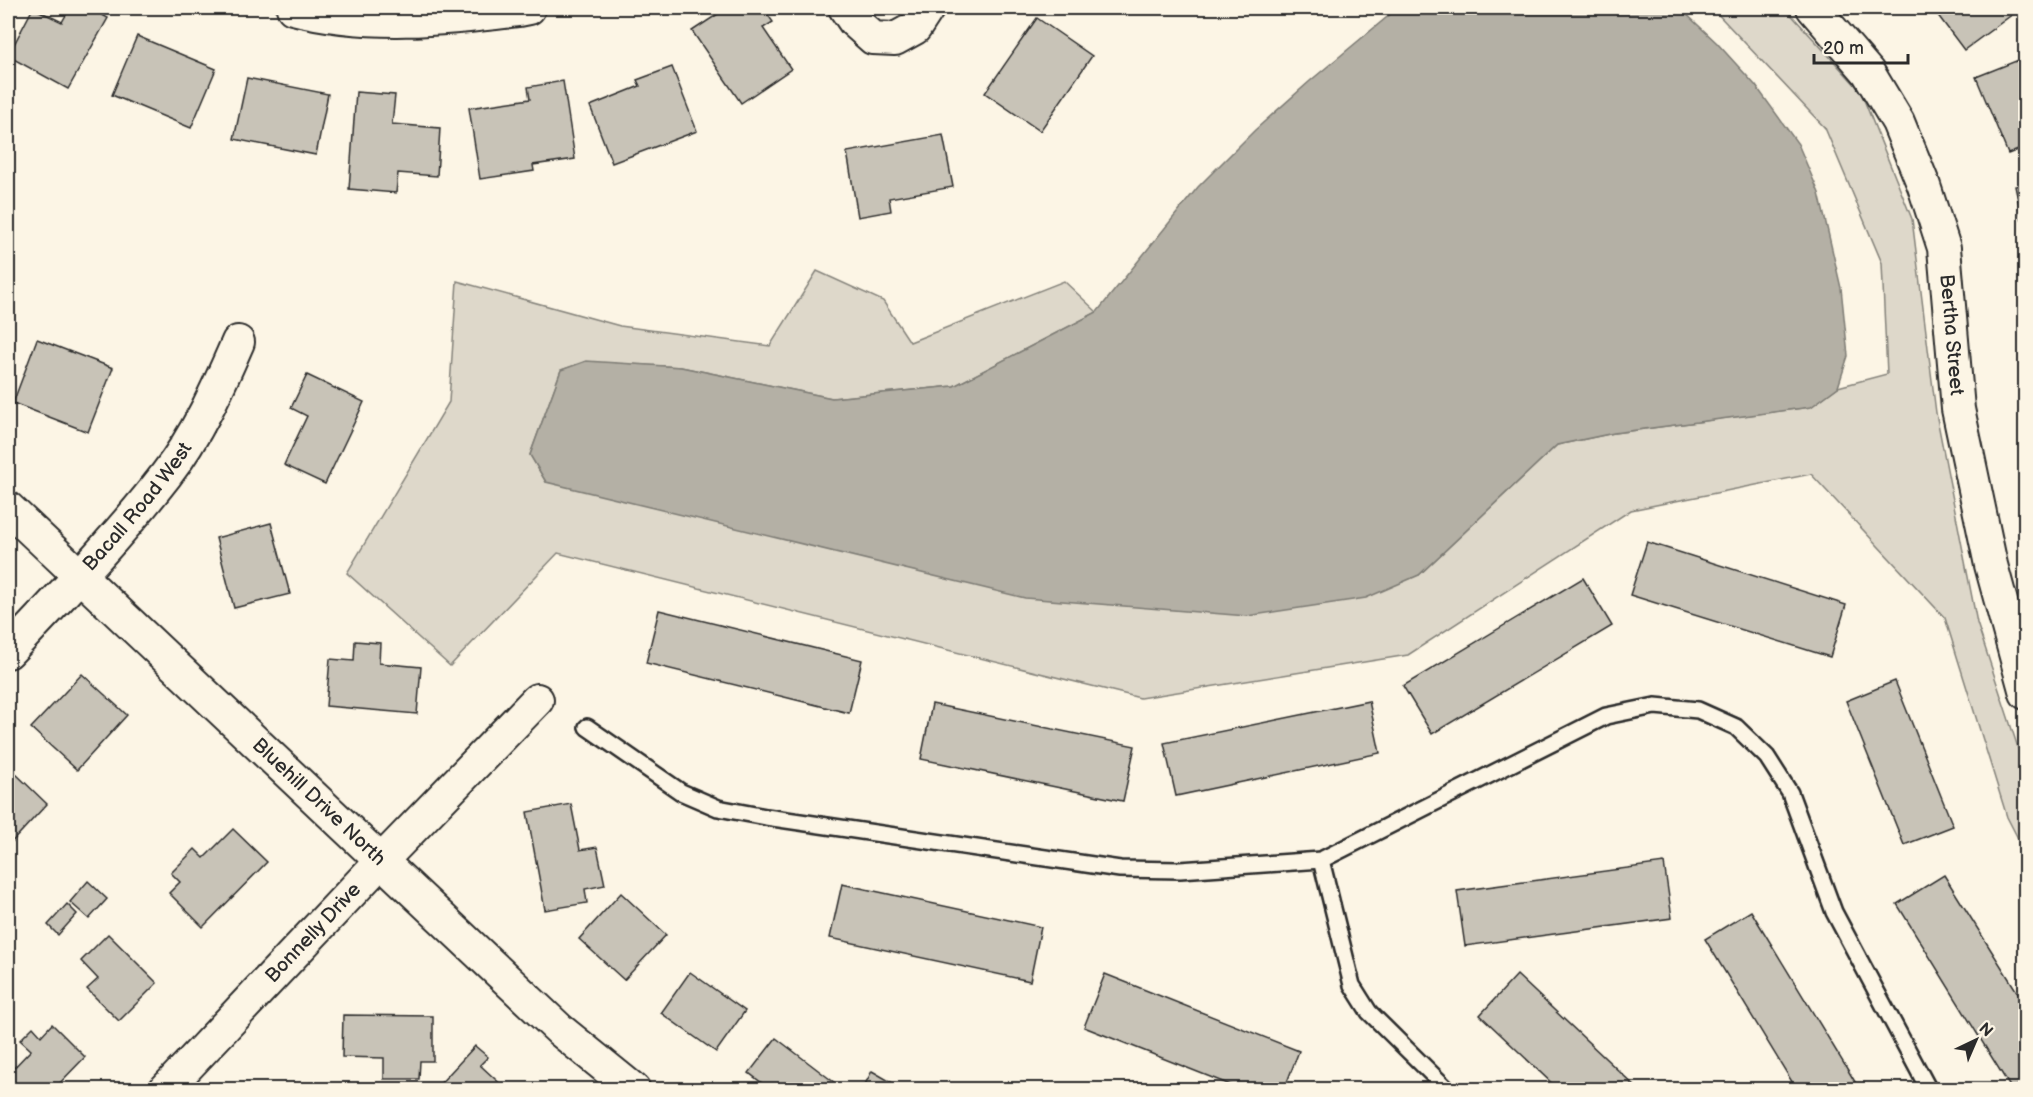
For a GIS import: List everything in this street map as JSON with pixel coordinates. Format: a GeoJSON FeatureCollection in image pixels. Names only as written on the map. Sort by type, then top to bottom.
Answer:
{"type":"FeatureCollection","features":[{"type":"Feature","properties":{"kind":"street"},"geometry":{"type":"LineString","coordinates":[[293,8],[382,21],[451,19],[529,8]]}},
{"type":"Feature","properties":{"kind":"street"},"geometry":{"type":"LineString","coordinates":[[845,8],[854,21],[873,38],[895,39],[915,28],[928,8]]}},
{"type":"Feature","properties":{"kind":"street","name":"Bertha Street"},"geometry":{"type":"LineString","coordinates":[[1813,8],[1868,72],[1898,122],[1924,186],[1944,248],[1958,409],[1990,565],[2025,693]]}},
{"type":"Feature","properties":{"kind":"street","name":"Bacall Road West"},"geometry":{"type":"LineString","coordinates":[[8,652],[80,576],[167,473],[210,405],[238,342]]}},
{"type":"Feature","properties":{"kind":"street","name":"Bluehill Drive North"},"geometry":{"type":"LineString","coordinates":[[8,508],[560,1030],[634,1089]]}},
{"type":"Feature","properties":{"kind":"street","name":"Bonnelly Drive"},"geometry":{"type":"LineString","coordinates":[[165,1089],[537,700]]}},
{"type":"Feature","properties":{"kind":"lane"},"geometry":{"type":"LineString","coordinates":[[587,727],[681,792],[718,808],[1120,869],[1180,870],[1321,860],[1606,716],[1655,706],[1698,710],[1736,728],[1767,757],[1790,793],[1834,912],[1929,1089]]}},
{"type":"Feature","properties":{"kind":"lane"},"geometry":{"type":"LineString","coordinates":[[1321,860],[1352,985],[1369,1012],[1448,1089]]}},
{"type":"Feature","properties":{"kind":"shaded area"},"geometry":{"type":"Polygon","coordinates":[[[1398,8],[1680,8],[1717,43],[1756,86],[1798,144],[1819,193],[1841,288],[1848,356],[1838,387],[1811,407],[1614,433],[1557,445],[1419,575],[1366,598],[1247,616],[1025,598],[546,482],[530,455],[561,370],[586,361],[681,367],[832,398],[954,386],[1097,312],[1198,187],[1255,130],[1398,8]]]}},
{"type":"Feature","properties":{"kind":"shaded area"},"geometry":{"type":"Polygon","coordinates":[[[1712,8],[1785,8],[1860,90],[1912,219],[1936,413],[1977,623],[2025,769],[2025,852],[2007,817],[1945,618],[1811,474],[1631,510],[1408,655],[1140,698],[558,553],[450,666],[347,573],[449,402],[457,281],[620,326],[770,346],[817,271],[883,301],[910,342],[1064,281],[1097,312],[954,386],[832,398],[681,367],[586,362],[561,370],[530,455],[546,482],[1419,575],[1557,445],[1614,433],[1810,407],[1838,387],[1887,374],[1882,263],[1825,128],[1712,8]]]}},
{"type":"Feature","properties":{"kind":"building"},"geometry":{"type":"Polygon","coordinates":[[[33,8],[62,22],[70,8],[89,8],[108,18],[68,89],[8,56],[33,8]]]}},
{"type":"Feature","properties":{"kind":"building"},"geometry":{"type":"Polygon","coordinates":[[[727,8],[763,8],[773,22],[763,28],[791,69],[741,103],[692,31],[727,8]]]}},
{"type":"Feature","properties":{"kind":"building"},"geometry":{"type":"Polygon","coordinates":[[[1939,8],[2021,8],[1964,50],[1934,10],[1939,8]]]}},
{"type":"Feature","properties":{"kind":"building"},"geometry":{"type":"Polygon","coordinates":[[[1037,18],[1092,56],[1040,131],[985,93],[1037,18]]]}},
{"type":"Feature","properties":{"kind":"building"},"geometry":{"type":"Polygon","coordinates":[[[137,36],[216,69],[191,128],[112,95],[137,36]]]}},
{"type":"Feature","properties":{"kind":"building"},"geometry":{"type":"Polygon","coordinates":[[[2026,57],[2026,147],[2008,154],[1976,77],[2026,57]]]}},
{"type":"Feature","properties":{"kind":"building"},"geometry":{"type":"Polygon","coordinates":[[[672,67],[697,131],[612,163],[590,106],[640,86],[637,80],[672,67]]]}},
{"type":"Feature","properties":{"kind":"building"},"geometry":{"type":"Polygon","coordinates":[[[247,78],[328,94],[316,155],[234,139],[247,78]]]}},
{"type":"Feature","properties":{"kind":"building"},"geometry":{"type":"Polygon","coordinates":[[[563,81],[575,159],[533,165],[534,171],[480,179],[469,108],[530,99],[528,87],[563,81]]]}},
{"type":"Feature","properties":{"kind":"building"},"geometry":{"type":"Polygon","coordinates":[[[356,92],[395,95],[392,124],[440,128],[437,176],[398,173],[396,193],[349,189],[356,92]]]}},
{"type":"Feature","properties":{"kind":"building"},"geometry":{"type":"Polygon","coordinates":[[[943,135],[953,187],[889,198],[891,211],[858,217],[847,152],[943,135]]]}},
{"type":"Feature","properties":{"kind":"building"},"geometry":{"type":"Polygon","coordinates":[[[2026,184],[2026,218],[2022,219],[2015,186],[2026,184]]]}},
{"type":"Feature","properties":{"kind":"building"},"geometry":{"type":"Polygon","coordinates":[[[37,339],[113,368],[88,432],[13,403],[37,339]]]}},
{"type":"Feature","properties":{"kind":"building"},"geometry":{"type":"Polygon","coordinates":[[[307,375],[364,402],[325,484],[284,465],[307,416],[291,408],[307,375]]]}},
{"type":"Feature","properties":{"kind":"building"},"geometry":{"type":"Polygon","coordinates":[[[271,523],[290,594],[234,608],[216,538],[271,523]]]}},
{"type":"Feature","properties":{"kind":"building"},"geometry":{"type":"Polygon","coordinates":[[[1647,542],[1846,605],[1830,657],[1630,595],[1647,542]]]}},
{"type":"Feature","properties":{"kind":"building"},"geometry":{"type":"Polygon","coordinates":[[[1583,578],[1612,626],[1432,734],[1403,686],[1583,578]]]}},
{"type":"Feature","properties":{"kind":"building"},"geometry":{"type":"Polygon","coordinates":[[[659,610],[862,660],[849,713],[646,663],[659,610]]]}},
{"type":"Feature","properties":{"kind":"building"},"geometry":{"type":"Polygon","coordinates":[[[355,641],[380,643],[379,663],[421,667],[417,714],[326,706],[330,659],[354,661],[355,641]]]}},
{"type":"Feature","properties":{"kind":"building"},"geometry":{"type":"Polygon","coordinates":[[[82,674],[127,715],[77,770],[31,728],[82,674]]]}},
{"type":"Feature","properties":{"kind":"building"},"geometry":{"type":"Polygon","coordinates":[[[1895,681],[1953,826],[1904,845],[1846,701],[1895,681]]]}},
{"type":"Feature","properties":{"kind":"building"},"geometry":{"type":"Polygon","coordinates":[[[1369,701],[1380,753],[1176,796],[1164,743],[1369,701]]]}},
{"type":"Feature","properties":{"kind":"building"},"geometry":{"type":"Polygon","coordinates":[[[932,704],[1135,746],[1123,801],[921,759],[932,704]]]}},
{"type":"Feature","properties":{"kind":"building"},"geometry":{"type":"Polygon","coordinates":[[[15,773],[47,804],[8,846],[8,780],[15,773]]]}},
{"type":"Feature","properties":{"kind":"building"},"geometry":{"type":"Polygon","coordinates":[[[571,804],[580,850],[597,847],[605,885],[585,889],[587,903],[545,910],[527,812],[571,804]]]}},
{"type":"Feature","properties":{"kind":"building"},"geometry":{"type":"Polygon","coordinates":[[[233,829],[267,862],[203,927],[169,893],[180,882],[171,873],[195,849],[204,858],[233,829]]]}},
{"type":"Feature","properties":{"kind":"building"},"geometry":{"type":"Polygon","coordinates":[[[1664,863],[1672,918],[1465,946],[1457,891],[1664,863]]]}},
{"type":"Feature","properties":{"kind":"building"},"geometry":{"type":"Polygon","coordinates":[[[1944,875],[2026,1006],[2026,1090],[2012,1090],[1897,904],[1944,875]]]}},
{"type":"Feature","properties":{"kind":"building"},"geometry":{"type":"Polygon","coordinates":[[[88,881],[107,899],[89,919],[70,902],[88,881]]]}},
{"type":"Feature","properties":{"kind":"building"},"geometry":{"type":"Polygon","coordinates":[[[842,884],[1041,927],[1030,981],[830,938],[842,884]]]}},
{"type":"Feature","properties":{"kind":"building"},"geometry":{"type":"Polygon","coordinates":[[[621,893],[666,935],[624,980],[579,939],[621,893]]]}},
{"type":"Feature","properties":{"kind":"building"},"geometry":{"type":"Polygon","coordinates":[[[67,904],[77,914],[58,935],[48,925],[67,904]]]}},
{"type":"Feature","properties":{"kind":"building"},"geometry":{"type":"Polygon","coordinates":[[[1751,911],[1860,1090],[1797,1090],[1705,939],[1751,911]]]}},
{"type":"Feature","properties":{"kind":"building"},"geometry":{"type":"Polygon","coordinates":[[[108,934],[157,983],[119,1021],[87,989],[98,979],[81,961],[108,934]]]}},
{"type":"Feature","properties":{"kind":"building"},"geometry":{"type":"Polygon","coordinates":[[[690,972],[745,1011],[716,1052],[661,1013],[690,972]]]}},
{"type":"Feature","properties":{"kind":"building"},"geometry":{"type":"Polygon","coordinates":[[[1105,974],[1299,1051],[1284,1090],[1243,1090],[1084,1027],[1105,974]]]}},
{"type":"Feature","properties":{"kind":"building"},"geometry":{"type":"Polygon","coordinates":[[[1517,975],[1639,1090],[1559,1090],[1480,1015],[1517,975]]]}},
{"type":"Feature","properties":{"kind":"building"},"geometry":{"type":"Polygon","coordinates":[[[343,1015],[433,1016],[433,1061],[420,1061],[419,1079],[384,1079],[384,1058],[342,1057],[343,1015]]]}},
{"type":"Feature","properties":{"kind":"building"},"geometry":{"type":"Polygon","coordinates":[[[52,1024],[85,1057],[53,1090],[11,1090],[8,1086],[8,1074],[31,1050],[20,1040],[33,1027],[41,1036],[52,1024]]]}},
{"type":"Feature","properties":{"kind":"building"},"geometry":{"type":"Polygon","coordinates":[[[776,1038],[843,1090],[771,1090],[749,1073],[776,1038]]]}},
{"type":"Feature","properties":{"kind":"building"},"geometry":{"type":"Polygon","coordinates":[[[475,1046],[488,1057],[480,1065],[507,1090],[440,1090],[437,1087],[475,1046]]]}},
{"type":"Feature","properties":{"kind":"building"},"geometry":{"type":"Polygon","coordinates":[[[872,1071],[905,1090],[862,1090],[872,1071]]]}}]}
